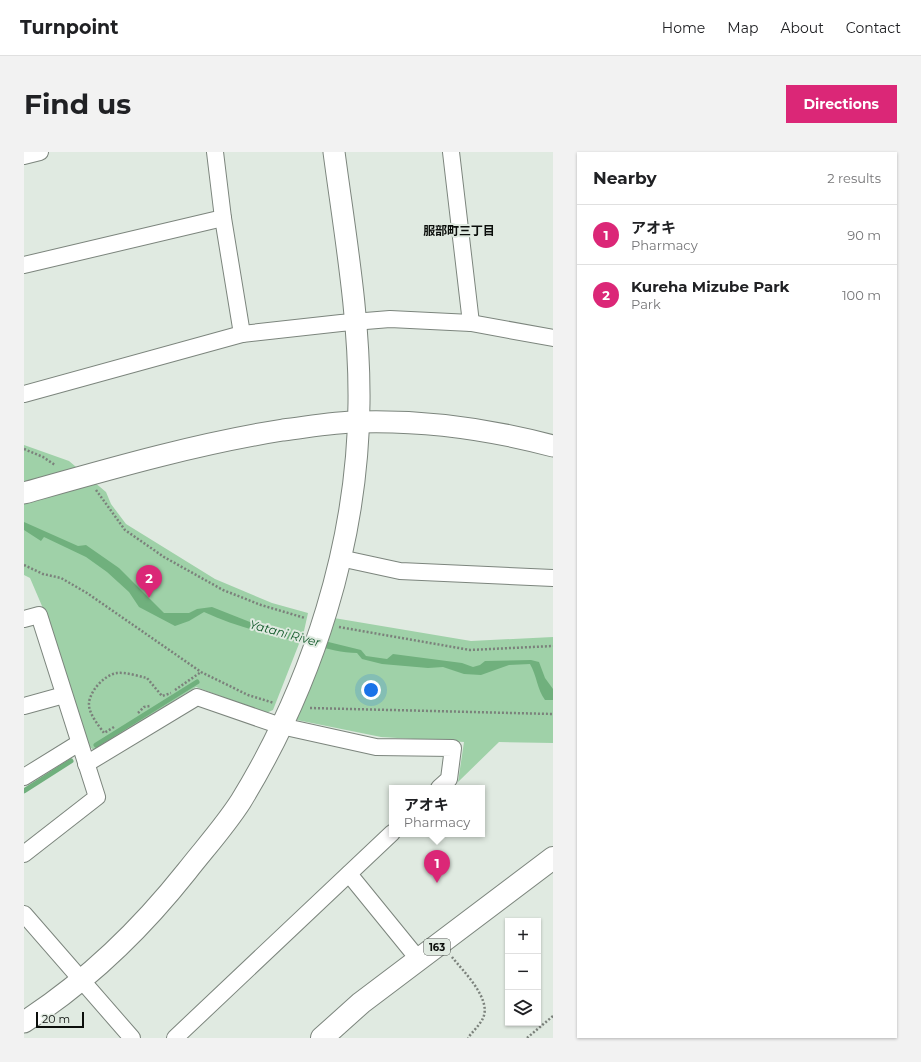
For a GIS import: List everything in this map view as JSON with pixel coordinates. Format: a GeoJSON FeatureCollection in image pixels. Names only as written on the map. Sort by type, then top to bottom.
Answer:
{"type":"FeatureCollection","features":[{"type":"Feature","properties":{"kind":"highway","name":"163"},"geometry":{"type":"LineString","coordinates":[[322,1038],[361,1003],[553,858]]}},
{"type":"Feature","properties":{"kind":"street"},"geometry":{"type":"LineString","coordinates":[[24,156],[40,152]]}},
{"type":"Feature","properties":{"kind":"street"},"geometry":{"type":"LineString","coordinates":[[215,152],[223,218],[242,334]]}},
{"type":"Feature","properties":{"kind":"street"},"geometry":{"type":"LineString","coordinates":[[24,1022],[82,979],[132,934],[160,904],[226,823],[241,801],[282,715],[321,625],[340,558],[352,494],[359,402],[356,321],[334,152]]}},
{"type":"Feature","properties":{"kind":"street"},"geometry":{"type":"LineString","coordinates":[[451,152],[471,323]]}},
{"type":"Feature","properties":{"kind":"street"},"geometry":{"type":"LineString","coordinates":[[24,265],[223,218]]}},
{"type":"Feature","properties":{"kind":"street"},"geometry":{"type":"LineString","coordinates":[[24,394],[242,334],[356,321],[390,319],[471,323],[553,338]]}},
{"type":"Feature","properties":{"kind":"street"},"geometry":{"type":"LineString","coordinates":[[24,493],[64,475],[233,438],[328,424],[358,422],[431,424],[482,430],[553,446]]}},
{"type":"Feature","properties":{"kind":"street"},"geometry":{"type":"LineString","coordinates":[[340,558],[400,571],[553,578]]}},
{"type":"Feature","properties":{"kind":"street"},"geometry":{"type":"LineString","coordinates":[[24,619],[38,615],[97,797],[24,854]]}},
{"type":"Feature","properties":{"kind":"street"},"geometry":{"type":"LineString","coordinates":[[24,706],[64,695]]}},
{"type":"Feature","properties":{"kind":"street"},"geometry":{"type":"LineString","coordinates":[[86,764],[197,697],[282,715],[376,747],[453,748],[449,778],[442,785]]}},
{"type":"Feature","properties":{"kind":"street"},"geometry":{"type":"LineString","coordinates":[[24,776],[79,743]]}},
{"type":"Feature","properties":{"kind":"street"},"geometry":{"type":"LineString","coordinates":[[175,1038],[389,836]]}},
{"type":"Feature","properties":{"kind":"street"},"geometry":{"type":"LineString","coordinates":[[349,874],[419,960]]}},
{"type":"Feature","properties":{"kind":"street"},"geometry":{"type":"LineString","coordinates":[[24,914],[132,1038]]}},
{"type":"Feature","properties":{"kind":"path"},"geometry":{"type":"LineString","coordinates":[[24,449],[44,457],[64,475]]}},
{"type":"Feature","properties":{"kind":"path"},"geometry":{"type":"LineString","coordinates":[[96,490],[124,530],[164,556],[224,590],[261,605],[321,625],[470,650],[553,646]]}},
{"type":"Feature","properties":{"kind":"path"},"geometry":{"type":"LineString","coordinates":[[24,564],[43,574],[61,578],[135,625],[202,672],[248,695],[282,715]]}},
{"type":"Feature","properties":{"kind":"path"},"geometry":{"type":"LineString","coordinates":[[162,696],[170,694],[202,672]]}},
{"type":"Feature","properties":{"kind":"path"},"geometry":{"type":"LineString","coordinates":[[121,725],[110,728],[109,731],[104,733],[92,713],[89,704],[96,687],[105,678],[116,673],[147,678],[162,696]]}},
{"type":"Feature","properties":{"kind":"path"},"geometry":{"type":"LineString","coordinates":[[160,701],[162,696]]}},
{"type":"Feature","properties":{"kind":"path"},"geometry":{"type":"LineString","coordinates":[[137,715],[144,707],[156,703]]}},
{"type":"Feature","properties":{"kind":"path"},"geometry":{"type":"LineString","coordinates":[[307,708],[553,714]]}},
{"type":"Feature","properties":{"kind":"path"},"geometry":{"type":"LineString","coordinates":[[452,957],[484,998],[485,1008],[483,1018],[468,1038]]}},
{"type":"Feature","properties":{"kind":"path"},"geometry":{"type":"LineString","coordinates":[[527,1038],[553,1016]]}},
{"type":"Feature","properties":{"kind":"shaded area"},"geometry":{"type":"Polygon","coordinates":[[[24,445],[69,461],[106,492],[111,504],[126,524],[215,579],[272,603],[308,613],[304,631],[273,710],[266,713],[196,687],[94,750],[88,746],[42,606],[30,578],[24,575],[24,445]]]}},
{"type":"Feature","properties":{"kind":"shaded area"},"geometry":{"type":"Polygon","coordinates":[[[328,617],[471,641],[553,637],[553,743],[499,742],[458,782],[464,742],[381,737],[292,719],[328,617]]]}},
{"type":"Feature","properties":{"kind":"water","name":"Yatani River"},"geometry":{"type":"Polygon","coordinates":[[[24,522],[78,546],[86,545],[119,568],[164,613],[189,613],[197,609],[212,607],[255,624],[361,650],[366,656],[387,659],[393,654],[462,663],[473,667],[480,665],[485,661],[531,660],[539,662],[545,678],[553,689],[553,700],[545,700],[530,664],[509,665],[481,675],[464,674],[443,667],[428,668],[382,664],[362,659],[357,653],[335,650],[272,635],[231,623],[204,612],[189,621],[175,626],[139,607],[129,592],[107,572],[86,557],[44,537],[41,541],[24,530],[24,522]]]}},
{"type":"Feature","properties":{"kind":"waterway"},"geometry":{"type":"LineString","coordinates":[[96,745],[197,682]]}},
{"type":"Feature","properties":{"kind":"waterway"},"geometry":{"type":"LineString","coordinates":[[24,791],[71,761]]}},
{"type":"Feature","properties":{"kind":"place","name":"Kureha Mizube Park"},"geometry":{"type":"Point","coordinates":[149,598]}},
{"type":"Feature","properties":{"kind":"place","name":"アオキ"},"geometry":{"type":"Point","coordinates":[437,883]}},
{"type":"Feature","properties":{"kind":"district","name":"服部町三丁目"},"geometry":{"type":"Point","coordinates":[459,230]}}]}
